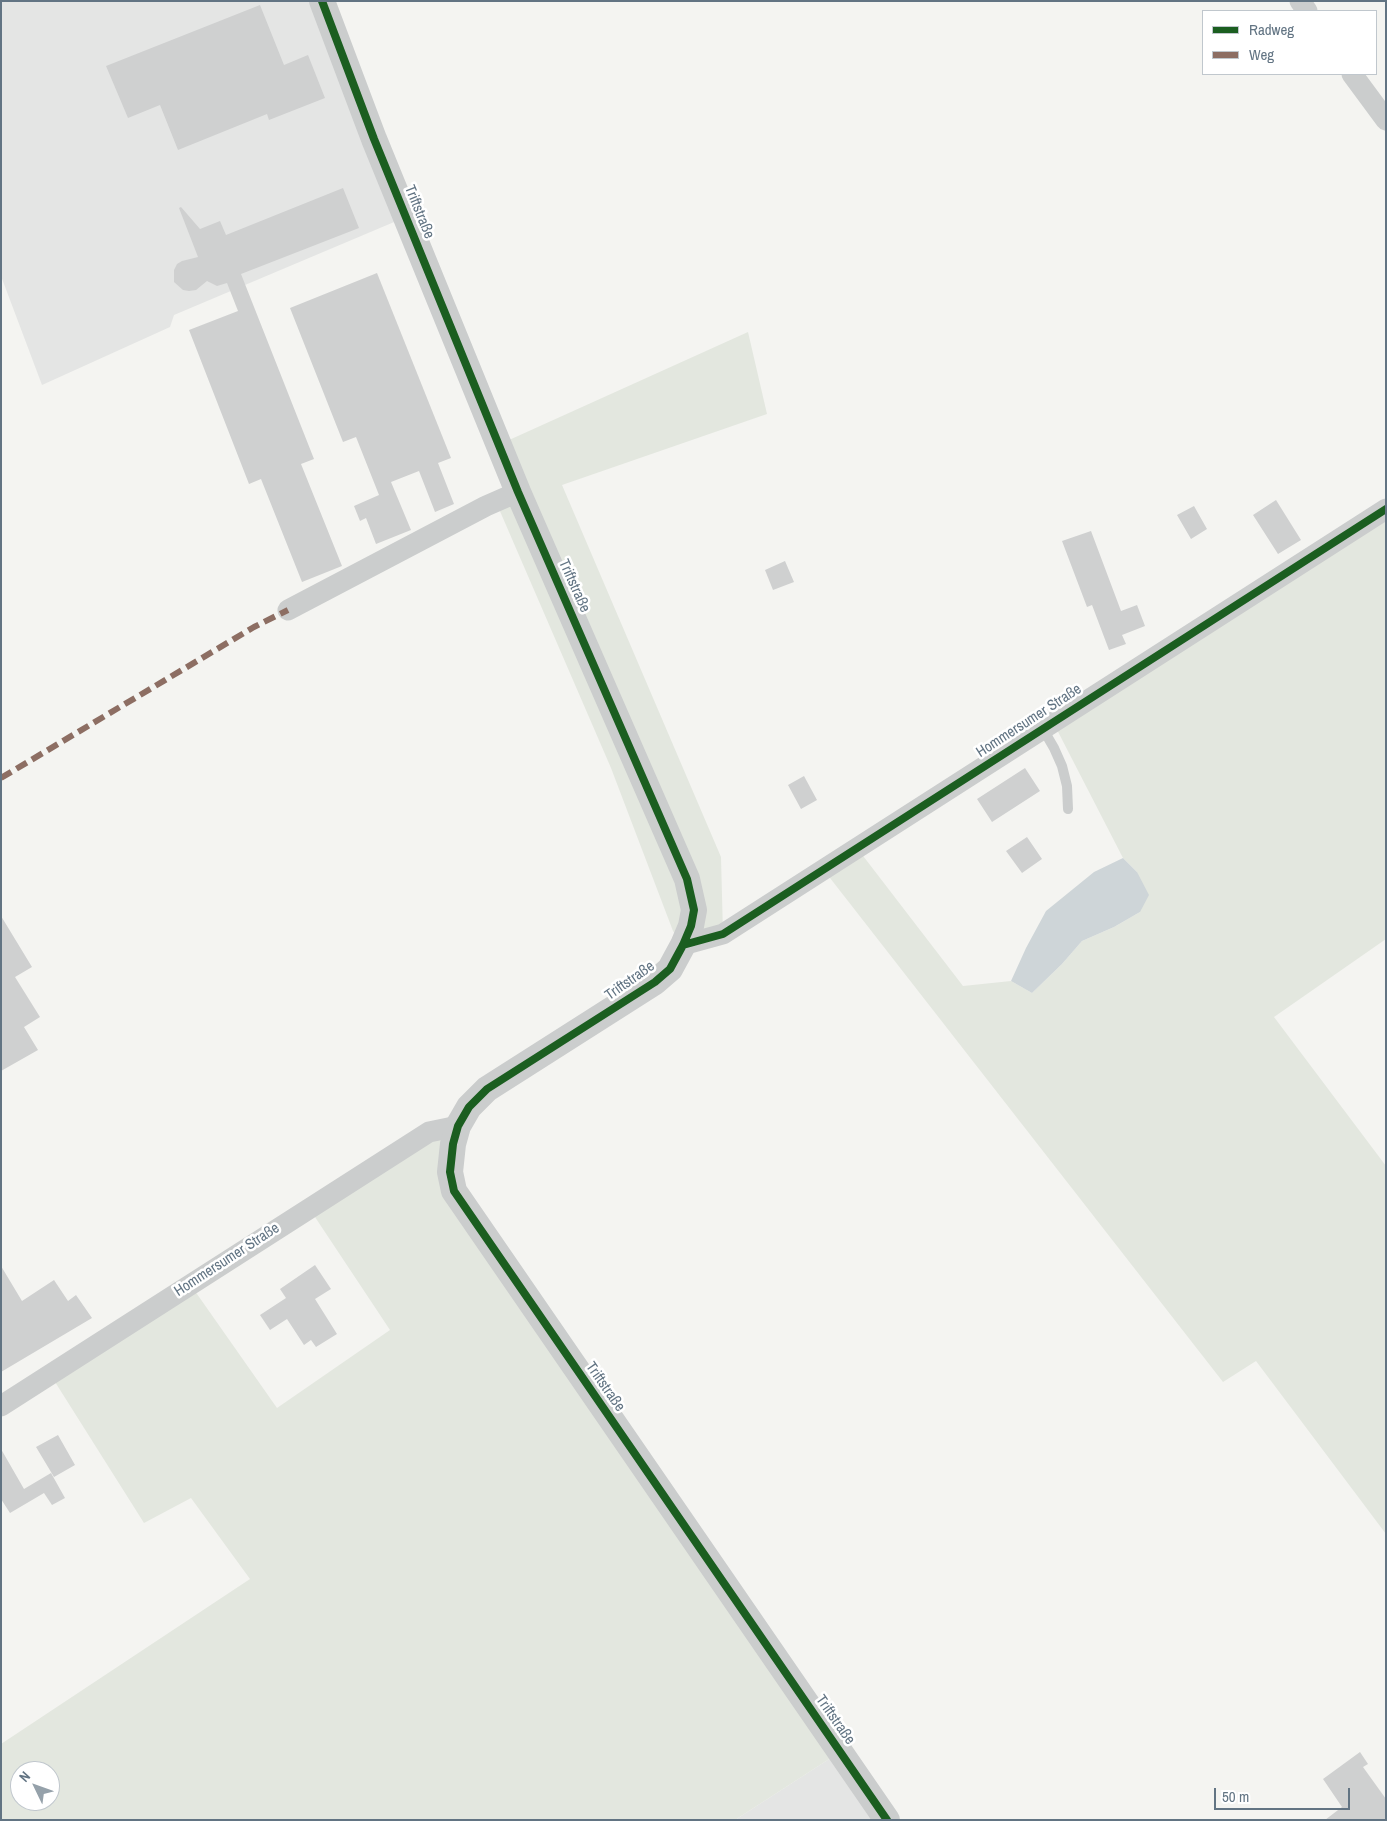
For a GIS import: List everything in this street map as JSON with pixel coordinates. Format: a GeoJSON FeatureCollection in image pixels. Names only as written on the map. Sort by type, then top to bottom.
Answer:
{"type":"FeatureCollection","features":[{"type":"Feature","properties":{"kind":"street","name":"Triftstraße"},"geometry":{"type":"LineString","coordinates":[[322,1],[374,139],[518,492],[688,879],[694,910],[692,926],[670,969],[655,982],[487,1089],[469,1107],[458,1126],[453,1144],[450,1172],[454,1191],[887,1820]]}},
{"type":"Feature","properties":{"kind":"street"},"geometry":{"type":"LineString","coordinates":[[1353,75],[1386,120]]}},
{"type":"Feature","properties":{"kind":"street"},"geometry":{"type":"LineString","coordinates":[[288,610],[518,492]]}},
{"type":"Feature","properties":{"kind":"street","name":"Hommersumer Straße"},"geometry":{"type":"LineString","coordinates":[[683,945],[723,934],[1386,510]]}},
{"type":"Feature","properties":{"kind":"street","name":"Hommersumer Straße"},"geometry":{"type":"LineString","coordinates":[[1,1406],[429,1132],[458,1126]]}},
{"type":"Feature","properties":{"kind":"lane"},"geometry":{"type":"LineString","coordinates":[[1043,729],[1062,766],[1067,786],[1068,809]]}},
{"type":"Feature","properties":{"kind":"shaded area"},"geometry":{"type":"Polygon","coordinates":[[[1,1],[322,1],[406,217],[174,315],[170,327],[42,385],[1,276],[1,1]]]}},
{"type":"Feature","properties":{"kind":"shaded area"},"geometry":{"type":"Polygon","coordinates":[[[748,332],[767,414],[562,485],[721,857],[723,934],[683,945],[673,931],[611,768],[496,502],[517,492],[498,445],[748,332]]]}},
{"type":"Feature","properties":{"kind":"shaded area"},"geometry":{"type":"Polygon","coordinates":[[[1386,509],[1386,939],[1274,1017],[1386,1166],[1386,1534],[1256,1361],[1223,1382],[823,869],[857,848],[963,986],[1011,981],[1032,993],[1062,964],[1082,941],[1114,927],[1140,912],[1137,872],[1123,858],[1053,722],[1386,509]]]}},
{"type":"Feature","properties":{"kind":"shaded area"},"geometry":{"type":"Polygon","coordinates":[[[1123,858],[1137,872],[1149,895],[1140,912],[1114,927],[1082,941],[1062,964],[1032,993],[1011,981],[1046,911],[1094,872],[1123,858]]]}},
{"type":"Feature","properties":{"kind":"shaded area"},"geometry":{"type":"Polygon","coordinates":[[[458,1126],[450,1172],[840,1752],[735,1820],[1,1820],[1,1744],[250,1579],[191,1498],[144,1523],[50,1374],[190,1284],[277,1408],[390,1330],[309,1208],[458,1126]]]}},
{"type":"Feature","properties":{"kind":"shaded area"},"geometry":{"type":"Polygon","coordinates":[[[840,1752],[887,1820],[735,1820],[840,1752]]]}},
{"type":"Feature","properties":{"kind":"building"},"geometry":{"type":"Polygon","coordinates":[[[260,5],[284,65],[308,55],[325,98],[269,120],[267,114],[178,150],[160,105],[128,118],[106,66],[260,5]]]}},
{"type":"Feature","properties":{"kind":"building"},"geometry":{"type":"Polygon","coordinates":[[[343,188],[359,228],[241,274],[314,459],[301,464],[342,566],[302,582],[261,479],[249,484],[189,330],[238,311],[227,283],[217,286],[207,281],[196,290],[189,291],[183,290],[174,282],[174,270],[177,264],[198,257],[179,208],[181,207],[200,229],[220,221],[226,235],[343,188]]]}},
{"type":"Feature","properties":{"kind":"building"},"geometry":{"type":"Polygon","coordinates":[[[377,273],[451,458],[438,463],[454,504],[435,512],[419,471],[391,482],[411,530],[376,544],[366,518],[360,521],[354,506],[379,495],[356,437],[343,442],[290,308],[377,273]]]}},
{"type":"Feature","properties":{"kind":"building"},"geometry":{"type":"Polygon","coordinates":[[[1276,500],[1301,540],[1278,554],[1253,515],[1276,500]]]}},
{"type":"Feature","properties":{"kind":"building"},"geometry":{"type":"Polygon","coordinates":[[[1194,506],[1207,529],[1191,539],[1177,515],[1194,506]]]}},
{"type":"Feature","properties":{"kind":"building"},"geometry":{"type":"Polygon","coordinates":[[[1091,531],[1121,611],[1137,605],[1145,626],[1122,635],[1126,644],[1109,650],[1092,605],[1087,607],[1062,541],[1091,531]]]}},
{"type":"Feature","properties":{"kind":"building"},"geometry":{"type":"Polygon","coordinates":[[[785,561],[794,582],[773,590],[765,570],[785,561]]]}},
{"type":"Feature","properties":{"kind":"building"},"geometry":{"type":"Polygon","coordinates":[[[1025,768],[1040,791],[992,822],[977,799],[1025,768]]]}},
{"type":"Feature","properties":{"kind":"building"},"geometry":{"type":"Polygon","coordinates":[[[804,776],[817,800],[801,809],[788,785],[804,776]]]}},
{"type":"Feature","properties":{"kind":"building"},"geometry":{"type":"Polygon","coordinates":[[[1027,837],[1042,859],[1022,873],[1006,851],[1027,837]]]}},
{"type":"Feature","properties":{"kind":"building"},"geometry":{"type":"Polygon","coordinates":[[[1,916],[32,967],[15,977],[40,1017],[24,1027],[38,1050],[1,1071],[1,916]]]}},
{"type":"Feature","properties":{"kind":"building"},"geometry":{"type":"Polygon","coordinates":[[[315,1265],[331,1289],[315,1299],[337,1334],[316,1347],[311,1340],[304,1345],[287,1319],[270,1330],[260,1315],[286,1298],[280,1289],[315,1265]]]}},
{"type":"Feature","properties":{"kind":"building"},"geometry":{"type":"Polygon","coordinates":[[[1,1266],[22,1301],[54,1280],[68,1301],[76,1295],[92,1318],[1,1372],[1,1266]]]}},
{"type":"Feature","properties":{"kind":"building"},"geometry":{"type":"Polygon","coordinates":[[[58,1435],[75,1465],[54,1477],[36,1447],[58,1435]]]}},
{"type":"Feature","properties":{"kind":"building"},"geometry":{"type":"Polygon","coordinates":[[[1,1449],[24,1489],[51,1473],[65,1498],[52,1505],[44,1493],[10,1513],[1,1499],[1,1449]]]}},
{"type":"Feature","properties":{"kind":"building"},"geometry":{"type":"Polygon","coordinates":[[[1360,1752],[1368,1764],[1363,1767],[1386,1799],[1386,1820],[1325,1820],[1342,1807],[1323,1779],[1360,1752]]]}},
{"type":"Feature","properties":{"kind":"marked path"},"geometry":{"type":"LineString","coordinates":[[1,778],[254,627],[288,610]]}},
{"type":"Feature","properties":{"kind":"cycle path"},"geometry":{"type":"LineString","coordinates":[[322,1],[374,139],[518,492],[687,879],[694,910],[691,926],[670,969],[655,982],[487,1089],[469,1107],[458,1126],[453,1144],[450,1172],[454,1191],[887,1820]]}},
{"type":"Feature","properties":{"kind":"cycle path"},"geometry":{"type":"LineString","coordinates":[[683,945],[723,934],[1386,509]]}}]}
